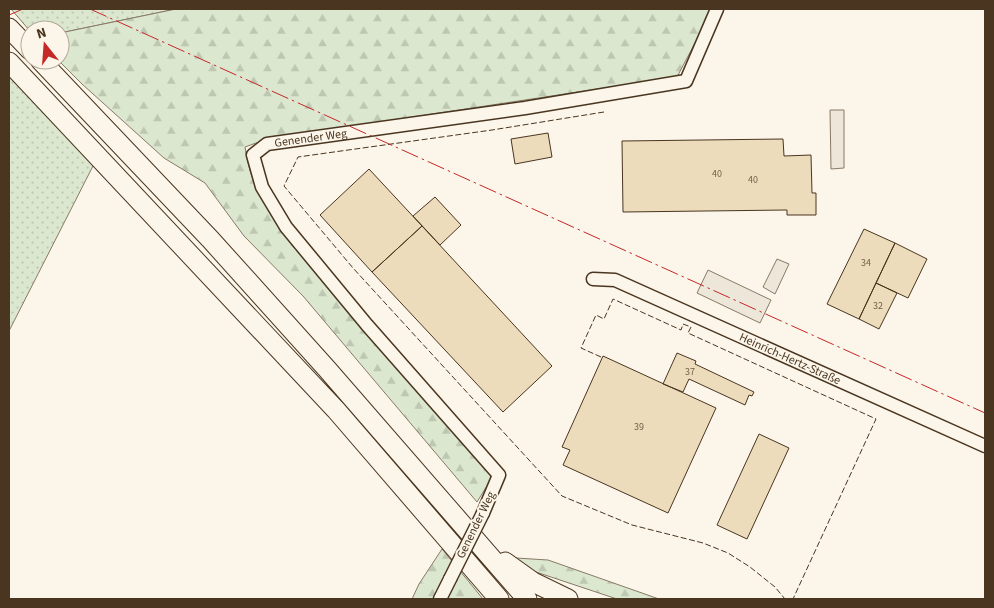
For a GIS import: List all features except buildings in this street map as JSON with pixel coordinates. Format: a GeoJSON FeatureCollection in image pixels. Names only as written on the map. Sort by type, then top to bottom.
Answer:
{"type":"FeatureCollection","features":[{"type":"Feature","properties":{"kind":"highway"},"geometry":{"type":"LineString","coordinates":[[9,28],[20,40]]}},
{"type":"Feature","properties":{"kind":"highway"},"geometry":{"type":"LineString","coordinates":[[9,62],[336,410],[500,599]]}},
{"type":"Feature","properties":{"kind":"highway"},"geometry":{"type":"LineString","coordinates":[[49,70],[250,283],[384,433],[527,599]]}},
{"type":"Feature","properties":{"kind":"highway"},"geometry":{"type":"LineString","coordinates":[[473,537],[533,582],[568,599]]}},
{"type":"Feature","properties":{"kind":"street","name":"Genender Weg"},"geometry":{"type":"LineString","coordinates":[[440,599],[483,514],[499,474],[367,325],[286,227],[262,187],[252,155],[267,144],[525,108],[686,81],[717,9]]}},
{"type":"Feature","properties":{"kind":"street","name":"Heinrich-Hertz-Straße"},"geometry":{"type":"LineString","coordinates":[[593,279],[615,280],[985,446]]}},
{"type":"Feature","properties":{"kind":"green space"},"geometry":{"type":"Polygon","coordinates":[[[11,9],[176,9],[70,31],[70,20],[20,20],[11,9]]]}},
{"type":"Feature","properties":{"kind":"green space"},"geometry":{"type":"Polygon","coordinates":[[[176,9],[713,9],[677,77],[267,139],[245,147],[254,182],[283,233],[493,476],[477,502],[303,296],[244,236],[205,183],[164,158],[68,70],[70,70],[70,31],[176,9]]]}},
{"type":"Feature","properties":{"kind":"green space"},"geometry":{"type":"Polygon","coordinates":[[[9,73],[94,164],[9,331],[9,73]]]}},
{"type":"Feature","properties":{"kind":"green space"},"geometry":{"type":"Polygon","coordinates":[[[442,549],[483,599],[412,599],[419,584],[442,549]]]}},
{"type":"Feature","properties":{"kind":"green space"},"geometry":{"type":"Polygon","coordinates":[[[516,558],[548,560],[659,599],[617,599],[524,568],[516,558]]]}},
{"type":"Feature","properties":{"kind":"shaded area"},"geometry":{"type":"Polygon","coordinates":[[[830,110],[844,110],[844,168],[831,169],[830,110]]]}},
{"type":"Feature","properties":{"kind":"shaded area"},"geometry":{"type":"Polygon","coordinates":[[[777,259],[789,264],[775,294],[763,287],[777,259]]]}},
{"type":"Feature","properties":{"kind":"shaded area"},"geometry":{"type":"Polygon","coordinates":[[[708,270],[771,300],[760,323],[697,293],[708,270]]]}},
{"type":"Feature","properties":{"kind":"fence"},"geometry":{"type":"LineString","coordinates":[[604,112],[492,130],[298,157],[284,186],[353,268],[562,496],[632,525],[703,543],[728,553],[750,567],[775,587],[785,599]]}},
{"type":"Feature","properties":{"kind":"fence"},"geometry":{"type":"LineString","coordinates":[[601,357],[581,348],[596,315],[604,319],[613,299],[681,330],[683,324],[691,327],[688,333],[876,419],[793,599]]}},
{"type":"Feature","properties":{"kind":"power"},"geometry":{"type":"LineString","coordinates":[[9,15],[23,9]]}},
{"type":"Feature","properties":{"kind":"power"},"geometry":{"type":"LineString","coordinates":[[90,9],[985,413]]}}]}
